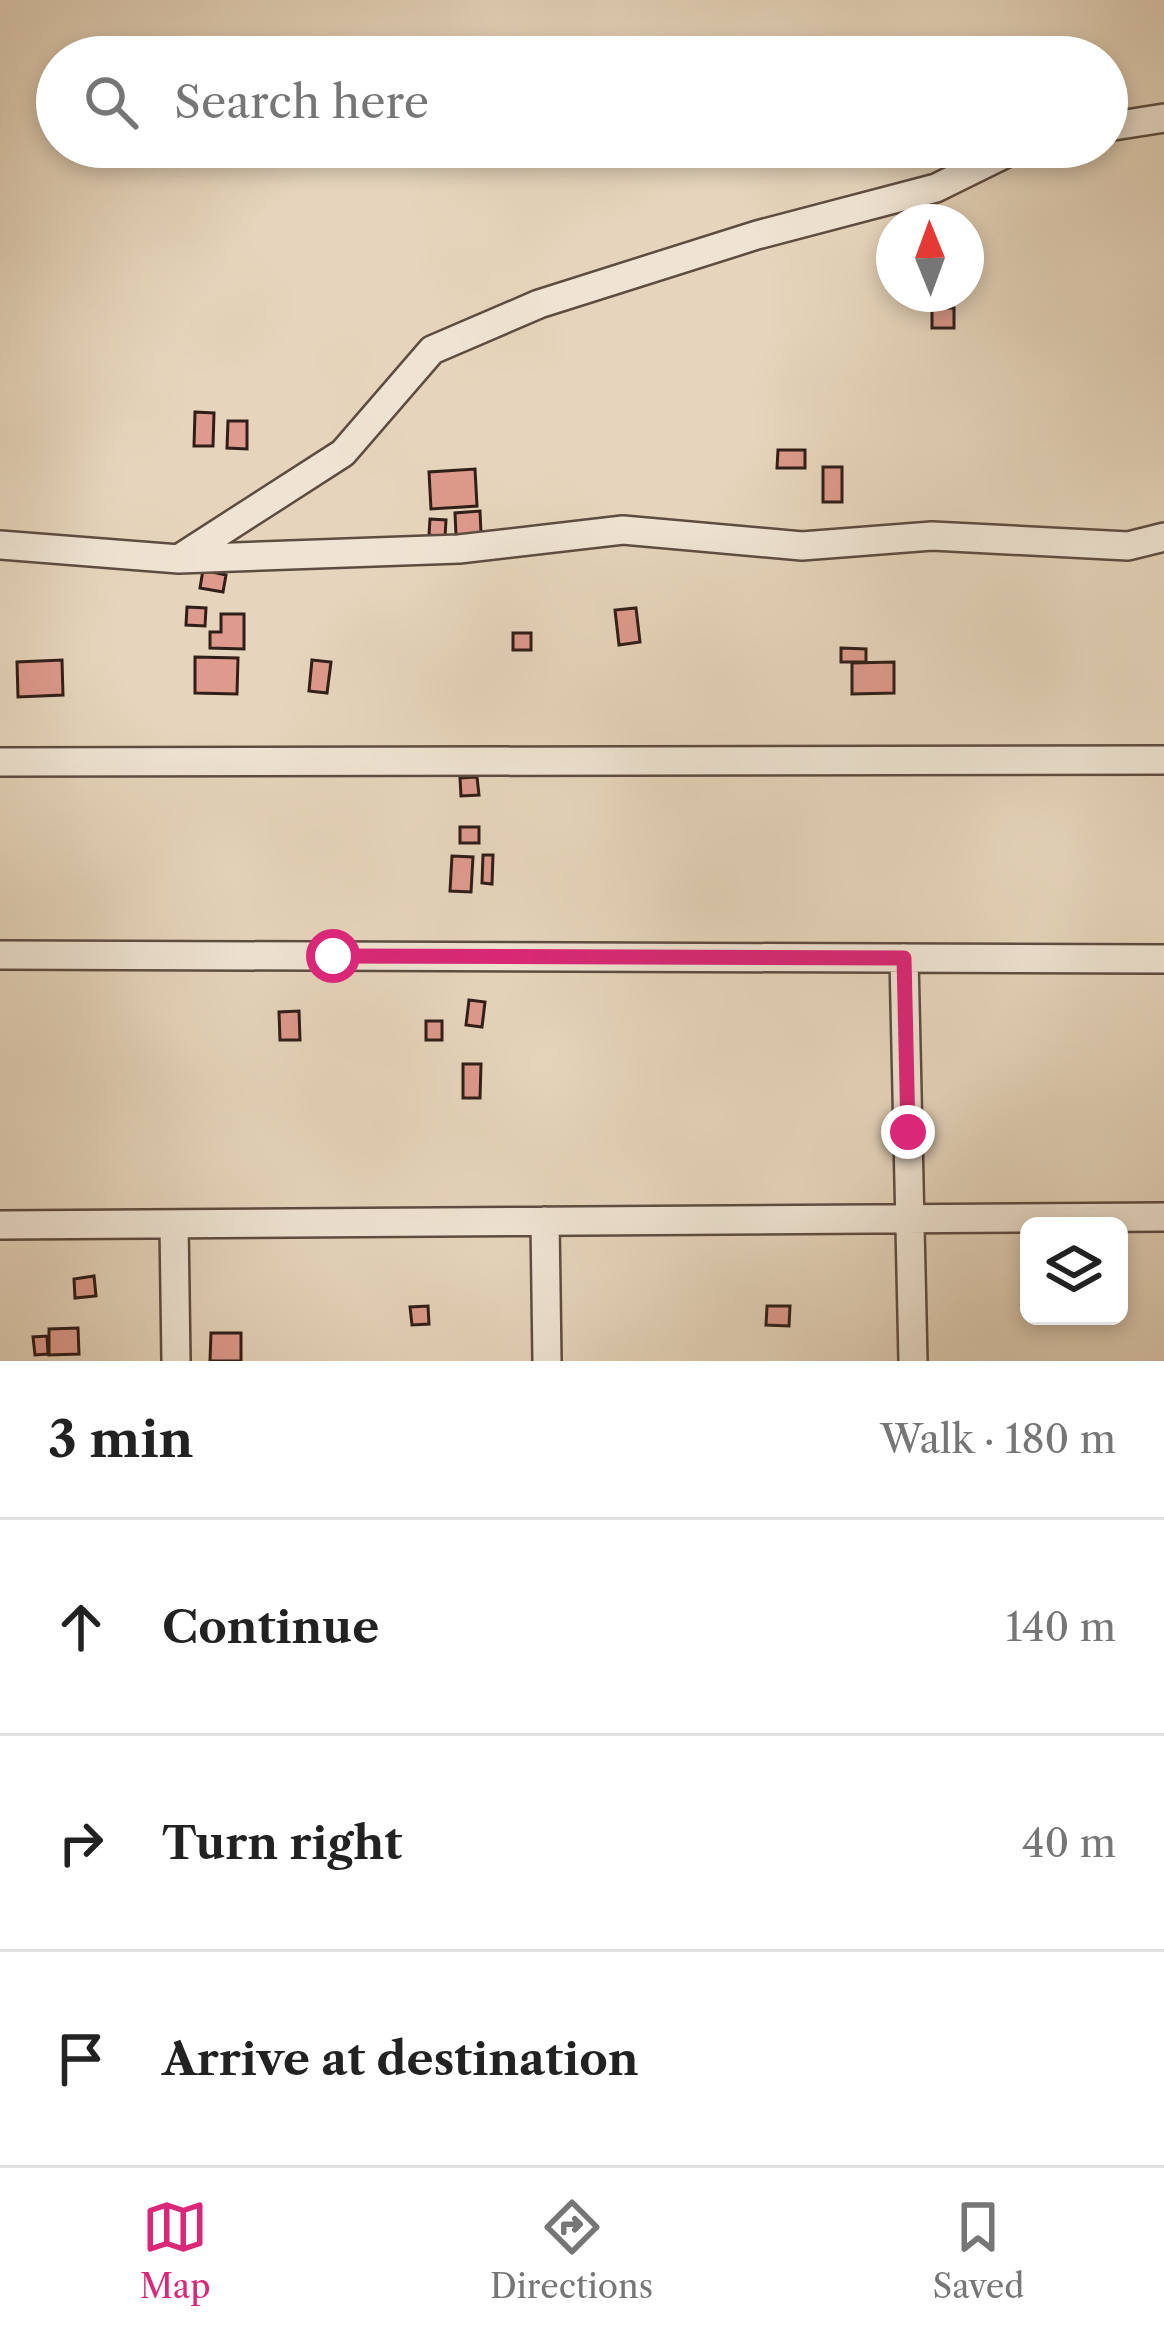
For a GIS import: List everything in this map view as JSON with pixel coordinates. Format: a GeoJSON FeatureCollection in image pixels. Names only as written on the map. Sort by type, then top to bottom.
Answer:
{"type":"FeatureCollection","features":[{"type":"Feature","properties":{"kind":"street"},"geometry":{"type":"LineString","coordinates":[[1128,124],[1164,118]]}},
{"type":"Feature","properties":{"kind":"street"},"geometry":{"type":"LineString","coordinates":[[179,559],[343,453],[432,350],[539,304],[758,235],[936,188],[976,168]]}},
{"type":"Feature","properties":{"kind":"street"},"geometry":{"type":"LineString","coordinates":[[0,545],[179,559],[459,549],[622,530],[802,546],[932,536],[1128,546],[1164,537]]}},
{"type":"Feature","properties":{"kind":"street"},"geometry":{"type":"LineString","coordinates":[[0,761],[1164,760]]}},
{"type":"Feature","properties":{"kind":"street"},"geometry":{"type":"LineString","coordinates":[[0,955],[1164,959]]}},
{"type":"Feature","properties":{"kind":"street"},"geometry":{"type":"LineString","coordinates":[[904,958],[913,1361]]}},
{"type":"Feature","properties":{"kind":"street"},"geometry":{"type":"LineString","coordinates":[[0,1225],[1164,1216]]}},
{"type":"Feature","properties":{"kind":"street"},"geometry":{"type":"LineString","coordinates":[[545,1221],[547,1361]]}},
{"type":"Feature","properties":{"kind":"street"},"geometry":{"type":"LineString","coordinates":[[174,1224],[176,1361]]}},
{"type":"Feature","properties":{"kind":"building"},"geometry":{"type":"Polygon","coordinates":[[[932,312],[954,312],[954,328],[932,328],[932,312]]]}},
{"type":"Feature","properties":{"kind":"building"},"geometry":{"type":"Polygon","coordinates":[[[195,412],[214,413],[213,446],[194,446],[195,412]]]}},
{"type":"Feature","properties":{"kind":"building"},"geometry":{"type":"Polygon","coordinates":[[[228,421],[247,421],[247,449],[227,448],[228,421]]]}},
{"type":"Feature","properties":{"kind":"building"},"geometry":{"type":"Polygon","coordinates":[[[778,450],[805,450],[805,468],[777,468],[778,450]]]}},
{"type":"Feature","properties":{"kind":"building"},"geometry":{"type":"Polygon","coordinates":[[[823,467],[842,467],[842,502],[823,502],[823,467]]]}},
{"type":"Feature","properties":{"kind":"building"},"geometry":{"type":"Polygon","coordinates":[[[475,469],[477,506],[431,509],[429,472],[475,469]]]}},
{"type":"Feature","properties":{"kind":"building"},"geometry":{"type":"Polygon","coordinates":[[[480,511],[481,533],[456,535],[455,513],[480,511]]]}},
{"type":"Feature","properties":{"kind":"building"},"geometry":{"type":"Polygon","coordinates":[[[430,519],[446,520],[445,537],[429,535],[430,519]]]}},
{"type":"Feature","properties":{"kind":"building"},"geometry":{"type":"Polygon","coordinates":[[[203,570],[226,575],[223,592],[200,588],[203,570]]]}},
{"type":"Feature","properties":{"kind":"building"},"geometry":{"type":"Polygon","coordinates":[[[187,607],[206,608],[205,626],[186,625],[187,607]]]}},
{"type":"Feature","properties":{"kind":"building"},"geometry":{"type":"Polygon","coordinates":[[[636,608],[640,642],[619,645],[615,610],[636,608]]]}},
{"type":"Feature","properties":{"kind":"building"},"geometry":{"type":"Polygon","coordinates":[[[221,614],[244,614],[244,649],[210,648],[210,632],[221,632],[221,614]]]}},
{"type":"Feature","properties":{"kind":"building"},"geometry":{"type":"Polygon","coordinates":[[[513,633],[531,633],[531,650],[513,650],[513,633]]]}},
{"type":"Feature","properties":{"kind":"building"},"geometry":{"type":"Polygon","coordinates":[[[841,648],[866,649],[866,662],[841,662],[841,648]]]}},
{"type":"Feature","properties":{"kind":"building"},"geometry":{"type":"Polygon","coordinates":[[[195,657],[238,658],[237,694],[195,693],[195,657]]]}},
{"type":"Feature","properties":{"kind":"building"},"geometry":{"type":"Polygon","coordinates":[[[62,660],[63,695],[18,697],[17,662],[62,660]]]}},
{"type":"Feature","properties":{"kind":"building"},"geometry":{"type":"Polygon","coordinates":[[[312,660],[331,662],[327,693],[309,691],[312,660]]]}},
{"type":"Feature","properties":{"kind":"building"},"geometry":{"type":"Polygon","coordinates":[[[894,662],[894,693],[852,694],[852,663],[894,662]]]}},
{"type":"Feature","properties":{"kind":"building"},"geometry":{"type":"Polygon","coordinates":[[[477,777],[479,795],[461,796],[460,778],[477,777]]]}},
{"type":"Feature","properties":{"kind":"building"},"geometry":{"type":"Polygon","coordinates":[[[460,827],[479,827],[479,843],[460,843],[460,827]]]}},
{"type":"Feature","properties":{"kind":"building"},"geometry":{"type":"Polygon","coordinates":[[[483,855],[493,855],[492,884],[482,883],[483,855]]]}},
{"type":"Feature","properties":{"kind":"building"},"geometry":{"type":"Polygon","coordinates":[[[452,856],[473,857],[471,892],[450,891],[452,856]]]}},
{"type":"Feature","properties":{"kind":"building"},"geometry":{"type":"Polygon","coordinates":[[[469,1000],[485,1002],[482,1027],[466,1025],[469,1000]]]}},
{"type":"Feature","properties":{"kind":"building"},"geometry":{"type":"Polygon","coordinates":[[[299,1011],[300,1040],[280,1040],[279,1012],[299,1011]]]}},
{"type":"Feature","properties":{"kind":"building"},"geometry":{"type":"Polygon","coordinates":[[[426,1021],[442,1021],[442,1040],[426,1040],[426,1021]]]}},
{"type":"Feature","properties":{"kind":"building"},"geometry":{"type":"Polygon","coordinates":[[[463,1064],[481,1064],[480,1098],[463,1098],[463,1064]]]}},
{"type":"Feature","properties":{"kind":"building"},"geometry":{"type":"Polygon","coordinates":[[[94,1276],[96,1296],[75,1298],[74,1279],[94,1276]]]}},
{"type":"Feature","properties":{"kind":"building"},"geometry":{"type":"Polygon","coordinates":[[[428,1306],[429,1324],[412,1325],[410,1307],[428,1306]]]}},
{"type":"Feature","properties":{"kind":"building"},"geometry":{"type":"Polygon","coordinates":[[[767,1306],[790,1306],[789,1326],[766,1325],[767,1306]]]}},
{"type":"Feature","properties":{"kind":"building"},"geometry":{"type":"Polygon","coordinates":[[[78,1328],[79,1354],[49,1355],[49,1329],[78,1328]]]}},
{"type":"Feature","properties":{"kind":"building"},"geometry":{"type":"Polygon","coordinates":[[[211,1333],[241,1333],[241,1361],[210,1361],[211,1333]]]}},
{"type":"Feature","properties":{"kind":"building"},"geometry":{"type":"Polygon","coordinates":[[[47,1336],[48,1354],[35,1355],[33,1337],[47,1336]]]}},
{"type":"Feature","properties":{"kind":"route"},"geometry":{"type":"LineString","coordinates":[[333,956],[904,958],[908,1132]]}}]}
